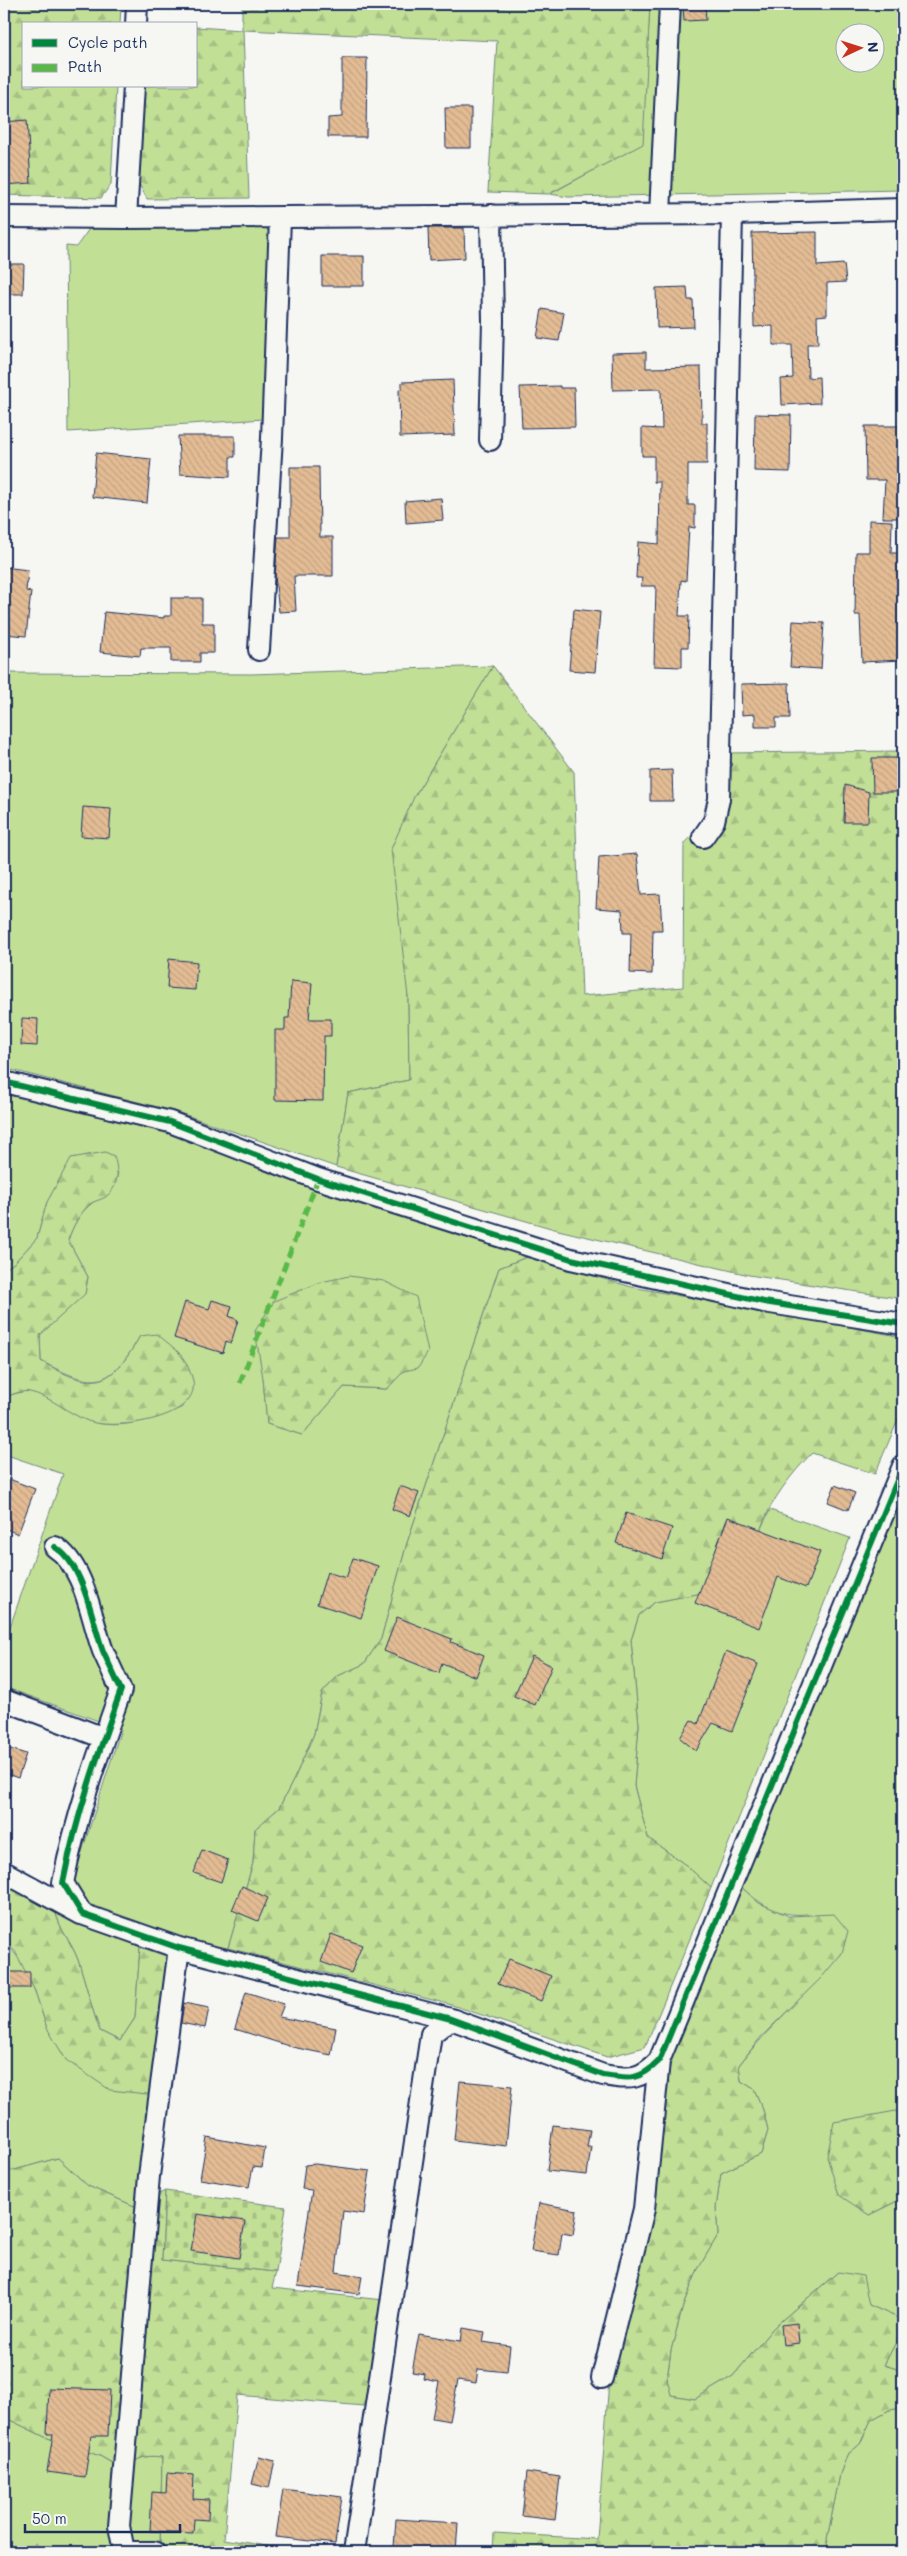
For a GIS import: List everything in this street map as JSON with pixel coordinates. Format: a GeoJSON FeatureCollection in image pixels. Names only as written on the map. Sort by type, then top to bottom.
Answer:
{"type":"FeatureCollection","features":[{"type":"Feature","properties":{"kind":"street"},"geometry":{"type":"LineString","coordinates":[[136,22],[137,4]]}},
{"type":"Feature","properties":{"kind":"street"},"geometry":{"type":"LineString","coordinates":[[660,214],[670,4]]}},
{"type":"Feature","properties":{"kind":"street"},"geometry":{"type":"LineString","coordinates":[[126,218],[134,88]]}},
{"type":"Feature","properties":{"kind":"street"},"geometry":{"type":"LineString","coordinates":[[4,217],[280,218],[732,214],[903,210]]}},
{"type":"Feature","properties":{"kind":"street"},"geometry":{"type":"LineString","coordinates":[[703,837],[714,821],[719,799],[732,214]]}},
{"type":"Feature","properties":{"kind":"street"},"geometry":{"type":"LineString","coordinates":[[490,440],[493,321],[491,215]]}},
{"type":"Feature","properties":{"kind":"street"},"geometry":{"type":"LineString","coordinates":[[259,650],[270,467],[280,218]]}},
{"type":"Feature","properties":{"kind":"street"},"geometry":{"type":"LineString","coordinates":[[4,1082],[170,1122],[318,1179],[571,1258],[764,1302],[903,1324]]}},
{"type":"Feature","properties":{"kind":"street"},"geometry":{"type":"LineString","coordinates":[[602,2378],[644,2209],[659,2061],[903,1466]]}},
{"type":"Feature","properties":{"kind":"street"},"geometry":{"type":"LineString","coordinates":[[55,1547],[65,1554],[86,1593],[103,1650],[121,1690],[94,1763],[74,1832],[63,1883],[82,1914]]}},
{"type":"Feature","properties":{"kind":"street"},"geometry":{"type":"LineString","coordinates":[[4,1700],[104,1738]]}},
{"type":"Feature","properties":{"kind":"street"},"geometry":{"type":"LineString","coordinates":[[4,1872],[82,1914],[179,1948],[452,2019],[603,2075],[628,2079],[646,2074],[659,2061]]}},
{"type":"Feature","properties":{"kind":"street"},"geometry":{"type":"LineString","coordinates":[[154,2552],[124,2551],[119,2526],[149,2176],[179,1948]]}},
{"type":"Feature","properties":{"kind":"street"},"geometry":{"type":"LineString","coordinates":[[354,2552],[431,2034],[452,2019]]}},
{"type":"Feature","properties":{"kind":"green space"},"geometry":{"type":"Polygon","coordinates":[[[4,4],[121,4],[120,22],[22,22],[22,88],[116,88],[111,184],[101,198],[4,195],[4,4]]]}},
{"type":"Feature","properties":{"kind":"green space"},"geometry":{"type":"Polygon","coordinates":[[[242,4],[650,4],[643,144],[549,194],[488,192],[497,41],[243,30],[249,198],[147,199],[138,182],[144,88],[198,88],[198,27],[242,30],[242,4]]]}},
{"type":"Feature","properties":{"kind":"green space"},"geometry":{"type":"Polygon","coordinates":[[[650,4],[903,4],[903,190],[568,197],[550,194],[642,144],[650,4]]]}},
{"type":"Feature","properties":{"kind":"green space"},"geometry":{"type":"Polygon","coordinates":[[[256,217],[271,234],[264,419],[68,432],[66,246],[76,247],[89,229],[256,217]]]}},
{"type":"Feature","properties":{"kind":"green space"},"geometry":{"type":"Polygon","coordinates":[[[493,666],[414,797],[408,997],[409,1080],[348,1093],[336,1167],[177,1112],[4,1068],[4,673],[252,674],[493,666]]]}},
{"type":"Feature","properties":{"kind":"green space"},"geometry":{"type":"Polygon","coordinates":[[[493,666],[574,772],[582,996],[683,987],[684,843],[709,819],[726,753],[903,751],[903,1299],[749,1275],[558,1230],[336,1167],[348,1093],[409,1080],[408,997],[391,849],[414,797],[493,666]]]}},
{"type":"Feature","properties":{"kind":"green space"},"geometry":{"type":"Polygon","coordinates":[[[4,1091],[82,1109],[166,1132],[527,1257],[499,1268],[407,1543],[381,1639],[364,1664],[338,1676],[322,1693],[314,1734],[295,1777],[279,1808],[255,1829],[253,1863],[228,1948],[184,1941],[85,1908],[72,1883],[121,1729],[4,1687],[4,1644],[63,1474],[4,1454],[4,1397],[26,1391],[42,1394],[82,1418],[101,1424],[113,1425],[161,1416],[183,1407],[140,1336],[119,1367],[109,1375],[99,1379],[87,1380],[74,1376],[41,1361],[40,1335],[85,1293],[88,1277],[68,1240],[70,1235],[83,1211],[112,1189],[118,1172],[47,1202],[37,1238],[14,1263],[4,1270],[4,1091]],[[404,1371],[263,1378],[267,1424],[302,1435],[344,1387],[386,1389],[404,1371]]]}},
{"type":"Feature","properties":{"kind":"green space"},"geometry":{"type":"Polygon","coordinates":[[[105,1152],[114,1156],[117,1171],[115,1186],[106,1197],[86,1208],[77,1220],[68,1240],[88,1277],[85,1294],[40,1335],[41,1361],[74,1377],[99,1380],[110,1375],[120,1366],[140,1336],[157,1334],[182,1357],[192,1377],[193,1391],[185,1403],[172,1412],[136,1423],[101,1424],[88,1421],[38,1394],[30,1392],[20,1392],[4,1397],[4,1270],[14,1263],[37,1238],[47,1202],[71,1158],[105,1152]]]}},
{"type":"Feature","properties":{"kind":"green space"},"geometry":{"type":"Polygon","coordinates":[[[527,1257],[632,1287],[903,1337],[903,1408],[875,1474],[812,1453],[790,1478],[770,1507],[759,1536],[756,1563],[702,1593],[655,1602],[639,1615],[631,1640],[639,1725],[634,1786],[648,1838],[687,1866],[711,1888],[645,2047],[607,2057],[452,2005],[228,1948],[253,1863],[255,1829],[279,1808],[295,1777],[314,1734],[322,1693],[338,1676],[364,1664],[381,1639],[407,1543],[499,1268],[527,1257]]]}},
{"type":"Feature","properties":{"kind":"green space"},"geometry":{"type":"Polygon","coordinates":[[[349,1276],[384,1281],[416,1297],[428,1352],[418,1368],[404,1371],[387,1389],[344,1387],[302,1435],[267,1424],[263,1378],[255,1331],[274,1301],[321,1282],[349,1276]]]}},
{"type":"Feature","properties":{"kind":"green space"},"geometry":{"type":"Polygon","coordinates":[[[903,1487],[903,2114],[896,2111],[869,2215],[903,2198],[903,2371],[884,2365],[897,2340],[900,2319],[869,2305],[838,2272],[774,2327],[733,2376],[695,2399],[670,2395],[667,2380],[671,2350],[683,2306],[698,2269],[718,2235],[716,2208],[721,2173],[761,2154],[768,2130],[763,2110],[754,2089],[741,2081],[739,2065],[842,1953],[807,1914],[787,1913],[770,1908],[754,1898],[739,1885],[903,1487]]]}},
{"type":"Feature","properties":{"kind":"green space"},"geometry":{"type":"Polygon","coordinates":[[[770,1510],[850,1538],[711,1888],[687,1866],[648,1838],[634,1786],[639,1725],[631,1640],[639,1615],[655,1602],[702,1593],[756,1563],[761,1528],[770,1510]]]}},
{"type":"Feature","properties":{"kind":"green space"},"geometry":{"type":"Polygon","coordinates":[[[4,1885],[55,1910],[78,1960],[100,2031],[120,2041],[135,2018],[140,1947],[166,1956],[170,1970],[156,2095],[110,2090],[66,2060],[47,2028],[35,1991],[15,1951],[4,1943],[4,1885]]]}},
{"type":"Feature","properties":{"kind":"green space"},"geometry":{"type":"Polygon","coordinates":[[[739,1885],[759,1903],[789,1916],[834,1914],[848,1931],[842,1953],[822,1977],[761,2037],[739,2065],[741,2081],[754,2089],[763,2110],[768,2130],[761,2154],[721,2173],[716,2208],[718,2235],[698,2269],[683,2306],[671,2350],[667,2379],[671,2395],[695,2399],[733,2376],[774,2327],[838,2272],[863,2276],[869,2305],[900,2319],[897,2340],[884,2365],[903,2371],[903,2408],[889,2410],[871,2420],[860,2444],[847,2455],[840,2474],[827,2539],[830,2552],[493,2552],[494,2533],[597,2539],[609,2380],[672,2056],[739,1885]]]}},
{"type":"Feature","properties":{"kind":"green space"},"geometry":{"type":"Polygon","coordinates":[[[55,1910],[140,1947],[135,2018],[120,2041],[100,2031],[78,1960],[55,1910]]]}},
{"type":"Feature","properties":{"kind":"green space"},"geometry":{"type":"Polygon","coordinates":[[[4,1943],[13,1951],[26,1971],[36,1993],[47,2028],[156,2095],[147,2200],[134,2206],[88,2186],[58,2158],[4,2173],[4,1943]]]}},
{"type":"Feature","properties":{"kind":"green space"},"geometry":{"type":"Polygon","coordinates":[[[896,2111],[903,2114],[903,2198],[869,2215],[839,2195],[827,2157],[834,2122],[896,2111]]]}},
{"type":"Feature","properties":{"kind":"green space"},"geometry":{"type":"Polygon","coordinates":[[[58,2158],[88,2186],[134,2206],[165,2191],[162,2260],[276,2272],[272,2288],[383,2300],[375,2407],[237,2395],[224,2539],[303,2552],[160,2552],[162,2457],[151,2456],[141,2458],[126,2471],[100,2456],[45,2437],[4,2417],[4,2173],[58,2158]]]}},
{"type":"Feature","properties":{"kind":"green space"},"geometry":{"type":"Polygon","coordinates":[[[165,2191],[286,2207],[276,2272],[162,2260],[165,2191]]]}},
{"type":"Feature","properties":{"kind":"green space"},"geometry":{"type":"Polygon","coordinates":[[[903,2408],[903,2552],[830,2552],[827,2539],[840,2474],[847,2455],[860,2444],[871,2420],[889,2410],[903,2408]]]}},
{"type":"Feature","properties":{"kind":"green space"},"geometry":{"type":"Polygon","coordinates":[[[4,2417],[45,2437],[100,2456],[125,2471],[141,2458],[151,2456],[162,2457],[160,2552],[46,2552],[35,2543],[33,2552],[4,2552],[4,2417]]]}},
{"type":"Feature","properties":{"kind":"building"},"geometry":{"type":"Polygon","coordinates":[[[683,4],[705,4],[706,20],[684,21],[683,4]]]}},
{"type":"Feature","properties":{"kind":"building"},"geometry":{"type":"Polygon","coordinates":[[[342,58],[367,58],[366,137],[328,137],[328,118],[342,117],[342,58]]]}},
{"type":"Feature","properties":{"kind":"building"},"geometry":{"type":"Polygon","coordinates":[[[445,108],[471,108],[471,148],[446,148],[445,108]]]}},
{"type":"Feature","properties":{"kind":"building"},"geometry":{"type":"Polygon","coordinates":[[[27,120],[31,183],[4,185],[4,122],[27,120]]]}},
{"type":"Feature","properties":{"kind":"building"},"geometry":{"type":"Polygon","coordinates":[[[428,228],[464,228],[465,258],[429,260],[428,228]]]}},
{"type":"Feature","properties":{"kind":"building"},"geometry":{"type":"Polygon","coordinates":[[[817,232],[817,266],[844,264],[846,282],[827,283],[827,315],[817,316],[818,344],[807,344],[808,378],[819,377],[820,403],[782,405],[781,379],[793,378],[792,345],[773,345],[773,326],[754,327],[752,233],[817,232]]]}},
{"type":"Feature","properties":{"kind":"building"},"geometry":{"type":"Polygon","coordinates":[[[322,256],[364,256],[364,286],[322,286],[322,256]]]}},
{"type":"Feature","properties":{"kind":"building"},"geometry":{"type":"Polygon","coordinates":[[[4,264],[24,264],[23,294],[4,294],[4,264]]]}},
{"type":"Feature","properties":{"kind":"building"},"geometry":{"type":"Polygon","coordinates":[[[687,287],[688,300],[693,300],[694,327],[657,328],[656,288],[687,287]]]}},
{"type":"Feature","properties":{"kind":"building"},"geometry":{"type":"Polygon","coordinates":[[[542,309],[564,313],[559,341],[537,338],[542,309]]]}},
{"type":"Feature","properties":{"kind":"building"},"geometry":{"type":"Polygon","coordinates":[[[646,352],[646,368],[701,367],[702,423],[707,423],[707,464],[688,464],[688,505],[695,505],[695,528],[689,527],[686,581],[681,580],[679,616],[689,616],[688,647],[682,647],[682,667],[654,666],[656,586],[641,586],[642,578],[636,578],[638,542],[659,544],[660,482],[654,482],[654,456],[642,456],[642,428],[662,429],[661,389],[613,390],[612,353],[646,352]]]}},
{"type":"Feature","properties":{"kind":"building"},"geometry":{"type":"Polygon","coordinates":[[[453,380],[455,435],[400,437],[399,389],[402,389],[402,382],[453,380]]]}},
{"type":"Feature","properties":{"kind":"building"},"geometry":{"type":"Polygon","coordinates":[[[560,386],[560,388],[574,388],[575,427],[522,428],[520,387],[560,386]]]}},
{"type":"Feature","properties":{"kind":"building"},"geometry":{"type":"Polygon","coordinates":[[[755,414],[791,415],[790,472],[754,471],[755,414]]]}},
{"type":"Feature","properties":{"kind":"building"},"geometry":{"type":"Polygon","coordinates":[[[865,426],[903,426],[903,518],[883,518],[885,480],[866,480],[865,426]]]}},
{"type":"Feature","properties":{"kind":"building"},"geometry":{"type":"Polygon","coordinates":[[[178,436],[235,436],[235,457],[230,457],[230,477],[180,474],[178,436]]]}},
{"type":"Feature","properties":{"kind":"building"},"geometry":{"type":"Polygon","coordinates":[[[96,453],[151,459],[147,503],[92,497],[96,453]]]}},
{"type":"Feature","properties":{"kind":"building"},"geometry":{"type":"Polygon","coordinates":[[[290,467],[319,467],[320,537],[333,537],[333,576],[294,576],[296,611],[279,612],[275,576],[278,537],[290,537],[290,467]]]}},
{"type":"Feature","properties":{"kind":"building"},"geometry":{"type":"Polygon","coordinates":[[[441,498],[443,520],[406,523],[405,501],[441,498]]]}},
{"type":"Feature","properties":{"kind":"building"},"geometry":{"type":"Polygon","coordinates":[[[869,520],[892,521],[891,553],[903,553],[903,616],[900,616],[902,660],[862,662],[860,615],[855,615],[856,552],[869,552],[869,520]]]}},
{"type":"Feature","properties":{"kind":"building"},"geometry":{"type":"Polygon","coordinates":[[[4,567],[28,570],[26,591],[31,592],[26,636],[4,634],[4,567]]]}},
{"type":"Feature","properties":{"kind":"building"},"geometry":{"type":"Polygon","coordinates":[[[171,598],[202,598],[202,623],[214,623],[214,653],[200,653],[200,662],[171,662],[171,648],[141,648],[140,656],[100,652],[104,612],[164,618],[164,616],[171,616],[171,598]]]}},
{"type":"Feature","properties":{"kind":"building"},"geometry":{"type":"Polygon","coordinates":[[[574,609],[600,612],[595,672],[569,670],[574,609]]]}},
{"type":"Feature","properties":{"kind":"building"},"geometry":{"type":"Polygon","coordinates":[[[793,621],[824,623],[821,669],[790,667],[793,621]]]}},
{"type":"Feature","properties":{"kind":"building"},"geometry":{"type":"Polygon","coordinates":[[[789,683],[790,718],[776,718],[776,727],[755,727],[755,714],[742,715],[741,684],[789,683]]]}},
{"type":"Feature","properties":{"kind":"building"},"geometry":{"type":"Polygon","coordinates":[[[872,758],[903,758],[903,792],[873,792],[872,758]]]}},
{"type":"Feature","properties":{"kind":"building"},"geometry":{"type":"Polygon","coordinates":[[[672,770],[673,801],[650,801],[650,771],[672,770]]]}},
{"type":"Feature","properties":{"kind":"building"},"geometry":{"type":"Polygon","coordinates":[[[845,785],[869,792],[868,822],[844,822],[845,785]]]}},
{"type":"Feature","properties":{"kind":"building"},"geometry":{"type":"Polygon","coordinates":[[[83,807],[111,809],[109,838],[81,836],[83,807]]]}},
{"type":"Feature","properties":{"kind":"building"},"geometry":{"type":"Polygon","coordinates":[[[637,854],[641,895],[660,894],[662,930],[653,930],[652,974],[630,973],[631,933],[623,933],[622,910],[596,908],[599,857],[637,854]]]}},
{"type":"Feature","properties":{"kind":"building"},"geometry":{"type":"Polygon","coordinates":[[[169,959],[197,962],[195,990],[167,988],[169,959]]]}},
{"type":"Feature","properties":{"kind":"building"},"geometry":{"type":"Polygon","coordinates":[[[291,981],[312,983],[309,1019],[331,1019],[331,1036],[324,1036],[323,1101],[275,1100],[275,1030],[285,1030],[285,1018],[289,1018],[291,981]]]}},
{"type":"Feature","properties":{"kind":"building"},"geometry":{"type":"Polygon","coordinates":[[[22,1018],[38,1019],[37,1046],[21,1045],[22,1018]]]}},
{"type":"Feature","properties":{"kind":"building"},"geometry":{"type":"Polygon","coordinates":[[[212,1300],[232,1306],[229,1316],[238,1320],[231,1343],[226,1341],[223,1353],[174,1338],[185,1302],[209,1309],[212,1300]]]}},
{"type":"Feature","properties":{"kind":"building"},"geometry":{"type":"Polygon","coordinates":[[[4,1477],[35,1489],[18,1534],[4,1528],[4,1477]]]}},
{"type":"Feature","properties":{"kind":"building"},"geometry":{"type":"Polygon","coordinates":[[[835,1485],[855,1493],[848,1510],[828,1502],[835,1485]]]}},
{"type":"Feature","properties":{"kind":"building"},"geometry":{"type":"Polygon","coordinates":[[[400,1486],[419,1493],[410,1516],[392,1509],[400,1486]]]}},
{"type":"Feature","properties":{"kind":"building"},"geometry":{"type":"Polygon","coordinates":[[[626,1513],[672,1528],[662,1559],[616,1543],[626,1513]]]}},
{"type":"Feature","properties":{"kind":"building"},"geometry":{"type":"Polygon","coordinates":[[[728,1517],[820,1552],[806,1588],[778,1577],[759,1628],[695,1603],[728,1517]]]}},
{"type":"Feature","properties":{"kind":"building"},"geometry":{"type":"Polygon","coordinates":[[[353,1558],[378,1566],[361,1618],[317,1604],[327,1572],[346,1578],[353,1558]]]}},
{"type":"Feature","properties":{"kind":"building"},"geometry":{"type":"Polygon","coordinates":[[[397,1617],[452,1639],[451,1642],[484,1655],[476,1677],[442,1663],[439,1673],[384,1651],[397,1617]]]}},
{"type":"Feature","properties":{"kind":"building"},"geometry":{"type":"Polygon","coordinates":[[[726,1651],[758,1664],[732,1731],[713,1723],[696,1751],[680,1738],[691,1720],[698,1724],[726,1651]]]}},
{"type":"Feature","properties":{"kind":"building"},"geometry":{"type":"Polygon","coordinates":[[[532,1656],[552,1666],[535,1705],[514,1696],[532,1656]]]}},
{"type":"Feature","properties":{"kind":"building"},"geometry":{"type":"Polygon","coordinates":[[[4,1747],[26,1754],[18,1778],[4,1773],[4,1747]]]}},
{"type":"Feature","properties":{"kind":"building"},"geometry":{"type":"Polygon","coordinates":[[[202,1850],[228,1860],[221,1882],[194,1873],[202,1850]]]}},
{"type":"Feature","properties":{"kind":"building"},"geometry":{"type":"Polygon","coordinates":[[[242,1886],[268,1898],[258,1921],[232,1910],[242,1886]]]}},
{"type":"Feature","properties":{"kind":"building"},"geometry":{"type":"Polygon","coordinates":[[[331,1934],[362,1945],[351,1973],[321,1962],[331,1934]]]}},
{"type":"Feature","properties":{"kind":"building"},"geometry":{"type":"Polygon","coordinates":[[[509,1959],[551,1976],[541,2001],[498,1984],[509,1959]]]}},
{"type":"Feature","properties":{"kind":"building"},"geometry":{"type":"Polygon","coordinates":[[[9,1972],[30,1972],[30,1988],[9,1988],[9,1972]]]}},
{"type":"Feature","properties":{"kind":"building"},"geometry":{"type":"Polygon","coordinates":[[[246,1992],[284,2004],[279,2017],[336,2028],[331,2055],[292,2047],[235,2029],[246,1992]]]}},
{"type":"Feature","properties":{"kind":"building"},"geometry":{"type":"Polygon","coordinates":[[[184,2003],[209,2008],[205,2028],[181,2023],[184,2003]]]}},
{"type":"Feature","properties":{"kind":"building"},"geometry":{"type":"Polygon","coordinates":[[[460,2081],[512,2086],[506,2146],[454,2140],[460,2081]]]}},
{"type":"Feature","properties":{"kind":"building"},"geometry":{"type":"Polygon","coordinates":[[[553,2125],[590,2130],[587,2147],[591,2147],[587,2175],[547,2171],[553,2125]]]}},
{"type":"Feature","properties":{"kind":"building"},"geometry":{"type":"Polygon","coordinates":[[[207,2137],[265,2148],[262,2168],[253,2167],[249,2187],[200,2179],[207,2137]]]}},
{"type":"Feature","properties":{"kind":"building"},"geometry":{"type":"Polygon","coordinates":[[[315,2164],[370,2171],[364,2214],[343,2211],[336,2272],[362,2276],[359,2294],[298,2286],[312,2190],[302,2189],[305,2165],[315,2164]]]}},
{"type":"Feature","properties":{"kind":"building"},"geometry":{"type":"Polygon","coordinates":[[[539,2203],[577,2210],[573,2235],[562,2233],[559,2255],[531,2251],[539,2203]]]}},
{"type":"Feature","properties":{"kind":"building"},"geometry":{"type":"Polygon","coordinates":[[[197,2214],[245,2221],[239,2258],[191,2251],[197,2214]]]}},
{"type":"Feature","properties":{"kind":"building"},"geometry":{"type":"Polygon","coordinates":[[[797,2323],[799,2343],[783,2345],[781,2325],[797,2323]]]}},
{"type":"Feature","properties":{"kind":"building"},"geometry":{"type":"Polygon","coordinates":[[[463,2328],[485,2332],[483,2342],[510,2346],[507,2372],[478,2369],[476,2383],[458,2380],[450,2421],[432,2418],[439,2382],[424,2379],[425,2374],[412,2372],[419,2334],[461,2341],[463,2328]]]}},
{"type":"Feature","properties":{"kind":"building"},"geometry":{"type":"Polygon","coordinates":[[[49,2388],[110,2390],[108,2436],[91,2436],[85,2477],[47,2472],[53,2434],[47,2434],[49,2388]]]}},
{"type":"Feature","properties":{"kind":"building"},"geometry":{"type":"Polygon","coordinates":[[[259,2457],[275,2461],[269,2488],[252,2484],[259,2457]]]}},
{"type":"Feature","properties":{"kind":"building"},"geometry":{"type":"Polygon","coordinates":[[[527,2472],[560,2477],[555,2520],[522,2516],[527,2472]]]}},
{"type":"Feature","properties":{"kind":"building"},"geometry":{"type":"Polygon","coordinates":[[[167,2473],[194,2475],[193,2499],[209,2500],[208,2520],[194,2519],[193,2533],[150,2531],[152,2492],[166,2493],[167,2473]]]}},
{"type":"Feature","properties":{"kind":"building"},"geometry":{"type":"Polygon","coordinates":[[[283,2489],[342,2497],[335,2544],[276,2537],[283,2489]]]}},
{"type":"Feature","properties":{"kind":"building"},"geometry":{"type":"Polygon","coordinates":[[[396,2519],[458,2523],[456,2552],[423,2552],[423,2550],[394,2547],[396,2519]]]}},
{"type":"Feature","properties":{"kind":"marked path"},"geometry":{"type":"LineString","coordinates":[[240,1383],[318,1179]]}},
{"type":"Feature","properties":{"kind":"cycle path"},"geometry":{"type":"LineString","coordinates":[[4,1082],[170,1122],[318,1179],[571,1259],[764,1302],[903,1324]]}},
{"type":"Feature","properties":{"kind":"cycle path"},"geometry":{"type":"LineString","coordinates":[[55,1547],[65,1556],[80,1580],[103,1651],[121,1690],[81,1809],[63,1883],[82,1914],[179,1948],[451,2019],[603,2075],[627,2078],[646,2072],[659,2061],[903,1466]]}}]}
